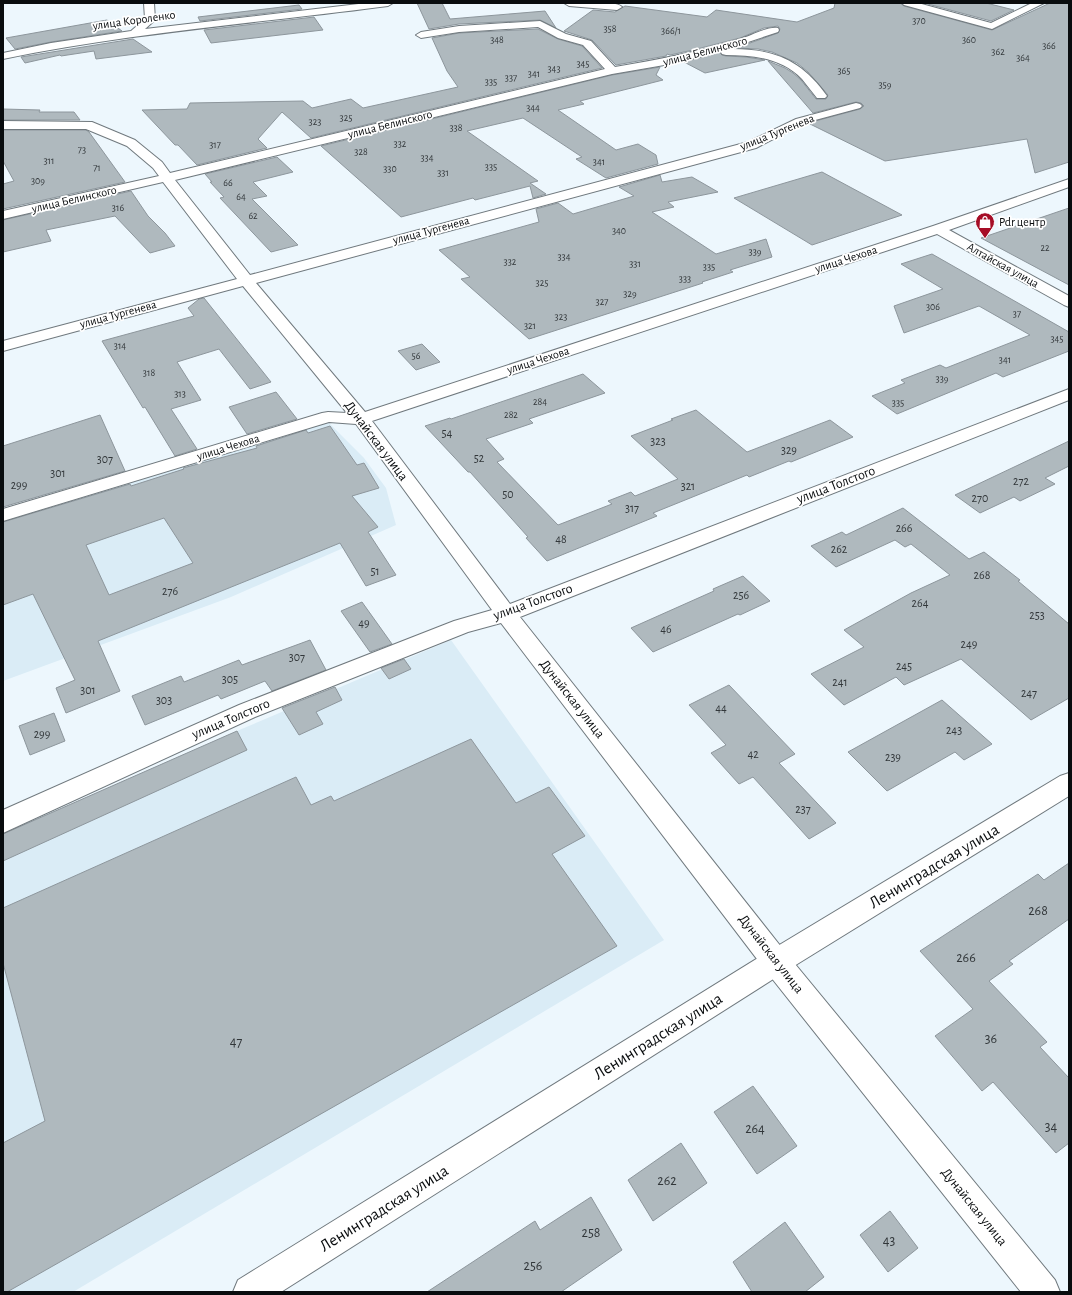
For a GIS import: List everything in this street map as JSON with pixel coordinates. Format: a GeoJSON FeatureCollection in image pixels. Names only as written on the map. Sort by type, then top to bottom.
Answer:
{"type":"FeatureCollection","features":[{"type":"Feature","properties":{"kind":"street"},"geometry":{"type":"LineString","coordinates":[[135,32],[150,20],[149,3]]}},
{"type":"Feature","properties":{"kind":"street","name":"улица Короленко"},"geometry":{"type":"LineString","coordinates":[[3,56],[32,49],[135,32],[388,3]]}},
{"type":"Feature","properties":{"kind":"street"},"geometry":{"type":"LineString","coordinates":[[569,3],[617,7]]}},
{"type":"Feature","properties":{"kind":"street"},"geometry":{"type":"LineString","coordinates":[[907,3],[992,26],[1040,3]]}},
{"type":"Feature","properties":{"kind":"street"},"geometry":{"type":"LineString","coordinates":[[421,35],[459,29],[540,24],[562,36],[587,43],[612,71]]}},
{"type":"Feature","properties":{"kind":"street","name":"улица Белинского"},"geometry":{"type":"LineString","coordinates":[[3,215],[166,178],[612,71],[676,60],[744,41],[774,30]]}},
{"type":"Feature","properties":{"kind":"street"},"geometry":{"type":"LineString","coordinates":[[710,51],[749,51],[767,55],[804,75],[821,96]]}},
{"type":"Feature","properties":{"kind":"street","name":"улица Тургенева"},"geometry":{"type":"LineString","coordinates":[[3,346],[752,145],[800,121],[856,106]]}},
{"type":"Feature","properties":{"kind":"street","name":"Дунайская улица"},"geometry":{"type":"LineString","coordinates":[[3,125],[88,125],[131,143],[158,165],[166,178],[246,280],[361,419],[506,614],[776,962],[1043,1292]]}},
{"type":"Feature","properties":{"kind":"street","name":"улица Чехова"},"geometry":{"type":"LineString","coordinates":[[3,515],[328,417],[361,419],[938,229],[1069,183]]}},
{"type":"Feature","properties":{"kind":"street","name":"Алтайская улица"},"geometry":{"type":"LineString","coordinates":[[938,229],[1069,302]]}},
{"type":"Feature","properties":{"kind":"street","name":"улица Толстого"},"geometry":{"type":"LineString","coordinates":[[3,822],[246,711],[462,626],[506,614],[1069,394]]}},
{"type":"Feature","properties":{"kind":"street","name":"Ленинградская улица"},"geometry":{"type":"LineString","coordinates":[[250,1292],[776,962],[1069,783]]}},
{"type":"Feature","properties":{"kind":"shaded area"},"geometry":{"type":"Polygon","coordinates":[[[328,422],[364,458],[386,488],[396,525],[231,597],[3,681],[3,520],[328,422]]]}},
{"type":"Feature","properties":{"kind":"shaded area"},"geometry":{"type":"Polygon","coordinates":[[[451,640],[664,940],[73,1292],[3,1292],[3,834],[237,731],[451,640]]]}},
{"type":"Feature","properties":{"kind":"building"},"geometry":{"type":"Polygon","coordinates":[[[417,3],[442,3],[450,19],[545,11],[556,28],[540,20],[459,24],[429,29],[417,3]]]}},
{"type":"Feature","properties":{"kind":"building"},"geometry":{"type":"Polygon","coordinates":[[[835,3],[900,3],[904,6],[992,30],[1050,3],[1069,3],[1069,162],[1035,173],[1027,139],[885,161],[808,123],[860,109],[864,106],[861,103],[856,102],[813,113],[768,61],[793,73],[801,80],[816,99],[826,99],[828,95],[808,72],[797,63],[772,52],[758,49],[736,48],[778,33],[780,29],[778,26],[764,28],[740,38],[693,50],[616,65],[592,40],[564,31],[593,10],[615,12],[625,6],[707,17],[716,10],[797,22],[834,8],[835,3]]]}},
{"type":"Feature","properties":{"kind":"building"},"geometry":{"type":"Polygon","coordinates":[[[924,3],[986,3],[1014,10],[991,21],[924,3]]]}},
{"type":"Feature","properties":{"kind":"building"},"geometry":{"type":"Polygon","coordinates":[[[299,5],[302,9],[200,21],[198,17],[299,5]]]}},
{"type":"Feature","properties":{"kind":"building"},"geometry":{"type":"Polygon","coordinates":[[[314,17],[323,30],[211,43],[204,30],[314,17]]]}},
{"type":"Feature","properties":{"kind":"building"},"geometry":{"type":"Polygon","coordinates":[[[107,20],[122,31],[15,49],[6,38],[107,20]]]}},
{"type":"Feature","properties":{"kind":"building"},"geometry":{"type":"Polygon","coordinates":[[[538,29],[558,39],[582,46],[602,68],[311,138],[282,112],[258,139],[267,148],[197,165],[178,145],[175,145],[142,110],[187,109],[190,103],[303,101],[312,108],[351,99],[363,108],[458,87],[447,71],[432,38],[459,33],[538,29]]]}},
{"type":"Feature","properties":{"kind":"building"},"geometry":{"type":"Polygon","coordinates":[[[133,39],[152,52],[96,59],[94,51],[60,55],[25,63],[21,57],[133,39]]]}},
{"type":"Feature","properties":{"kind":"building"},"geometry":{"type":"Polygon","coordinates":[[[720,52],[722,55],[726,56],[765,60],[705,73],[684,62],[720,52]]]}},
{"type":"Feature","properties":{"kind":"building"},"geometry":{"type":"Polygon","coordinates":[[[660,67],[656,75],[663,80],[580,101],[584,104],[558,110],[616,150],[638,144],[656,155],[658,164],[606,178],[576,159],[582,157],[523,118],[467,131],[538,181],[530,183],[546,194],[533,198],[530,186],[475,200],[473,198],[401,217],[321,146],[612,75],[660,67]]]}},
{"type":"Feature","properties":{"kind":"building"},"geometry":{"type":"Polygon","coordinates":[[[3,109],[40,110],[39,112],[74,112],[80,120],[3,120],[3,109]]]}},
{"type":"Feature","properties":{"kind":"building"},"geometry":{"type":"Polygon","coordinates":[[[3,130],[86,130],[89,132],[125,182],[3,209],[3,184],[14,181],[3,161],[3,130]]]}},
{"type":"Feature","properties":{"kind":"building"},"geometry":{"type":"Polygon","coordinates":[[[277,157],[293,172],[253,182],[267,196],[252,199],[298,245],[271,252],[220,198],[224,197],[210,182],[212,182],[205,174],[277,157]]]}},
{"type":"Feature","properties":{"kind":"building"},"geometry":{"type":"Polygon","coordinates":[[[822,172],[902,215],[812,245],[734,198],[822,172]]]}},
{"type":"Feature","properties":{"kind":"building"},"geometry":{"type":"Polygon","coordinates":[[[660,175],[662,182],[692,177],[718,192],[668,202],[674,207],[652,212],[716,254],[766,239],[772,257],[730,270],[733,272],[702,282],[703,283],[529,339],[461,279],[470,277],[439,250],[539,222],[536,209],[558,203],[573,214],[634,196],[619,187],[660,175]]]}},
{"type":"Feature","properties":{"kind":"building"},"geometry":{"type":"Polygon","coordinates":[[[131,191],[148,216],[165,233],[175,246],[150,253],[115,216],[46,230],[51,241],[3,252],[3,220],[131,191]]]}},
{"type":"Feature","properties":{"kind":"building"},"geometry":{"type":"Polygon","coordinates":[[[1069,208],[1069,285],[981,238],[1069,208]]]}},
{"type":"Feature","properties":{"kind":"building"},"geometry":{"type":"Polygon","coordinates":[[[932,254],[1069,332],[1069,351],[1003,377],[996,373],[897,414],[872,396],[905,383],[901,380],[940,365],[946,368],[1030,335],[979,306],[904,333],[894,306],[943,289],[901,264],[932,254]]]}},
{"type":"Feature","properties":{"kind":"building"},"geometry":{"type":"Polygon","coordinates":[[[204,298],[271,382],[250,389],[219,349],[177,362],[201,400],[171,409],[197,449],[175,456],[145,407],[143,408],[102,341],[194,316],[188,308],[199,299],[204,298]]]}},
{"type":"Feature","properties":{"kind":"building"},"geometry":{"type":"Polygon","coordinates":[[[422,344],[440,362],[416,370],[398,351],[422,344]]]}},
{"type":"Feature","properties":{"kind":"building"},"geometry":{"type":"Polygon","coordinates":[[[583,374],[605,393],[529,419],[533,423],[486,439],[504,459],[497,462],[558,525],[612,504],[608,501],[631,492],[635,496],[678,479],[631,436],[696,410],[747,452],[830,420],[853,437],[791,462],[789,461],[749,477],[747,475],[653,513],[657,516],[547,561],[526,538],[528,537],[470,472],[468,472],[425,426],[450,418],[451,419],[583,374]]]}},
{"type":"Feature","properties":{"kind":"building"},"geometry":{"type":"Polygon","coordinates":[[[276,392],[297,419],[247,434],[229,407],[276,392]]]}},
{"type":"Feature","properties":{"kind":"building"},"geometry":{"type":"Polygon","coordinates":[[[100,415],[125,471],[3,507],[3,446],[100,415]]]}},
{"type":"Feature","properties":{"kind":"building"},"geometry":{"type":"Polygon","coordinates":[[[330,426],[357,465],[364,463],[379,488],[352,496],[378,527],[368,532],[396,575],[366,586],[340,543],[98,641],[120,691],[66,713],[56,688],[75,680],[33,594],[3,605],[3,522],[130,484],[131,486],[184,469],[183,468],[257,448],[256,446],[306,430],[308,433],[330,426]],[[164,518],[86,545],[109,595],[193,563],[164,518]]]}},
{"type":"Feature","properties":{"kind":"building"},"geometry":{"type":"Polygon","coordinates":[[[1069,441],[1069,466],[1045,478],[1055,484],[1020,501],[1014,497],[980,513],[955,495],[1069,441]]]}},
{"type":"Feature","properties":{"kind":"building"},"geometry":{"type":"Polygon","coordinates":[[[903,508],[969,559],[984,552],[1020,580],[1018,581],[1069,624],[1069,698],[1031,720],[961,659],[904,685],[896,677],[844,705],[811,674],[864,647],[844,630],[911,593],[950,575],[911,544],[905,547],[895,540],[836,567],[811,546],[842,532],[846,535],[903,508]]]}},
{"type":"Feature","properties":{"kind":"building"},"geometry":{"type":"Polygon","coordinates":[[[743,576],[770,601],[653,652],[631,628],[714,591],[713,589],[743,576]]]}},
{"type":"Feature","properties":{"kind":"building"},"geometry":{"type":"Polygon","coordinates":[[[362,602],[392,644],[370,652],[341,611],[362,602]]]}},
{"type":"Feature","properties":{"kind":"building"},"geometry":{"type":"Polygon","coordinates":[[[310,640],[326,670],[272,691],[265,681],[221,699],[218,695],[145,725],[132,696],[181,676],[184,682],[239,660],[242,665],[310,640]]]}},
{"type":"Feature","properties":{"kind":"building"},"geometry":{"type":"Polygon","coordinates":[[[404,659],[411,669],[389,679],[381,668],[404,659]]]}},
{"type":"Feature","properties":{"kind":"building"},"geometry":{"type":"Polygon","coordinates":[[[729,685],[795,754],[779,763],[836,823],[809,839],[753,777],[739,784],[711,753],[726,745],[689,705],[729,685]]]}},
{"type":"Feature","properties":{"kind":"building"},"geometry":{"type":"Polygon","coordinates":[[[335,687],[342,700],[316,712],[323,724],[299,735],[282,708],[335,687]]]}},
{"type":"Feature","properties":{"kind":"building"},"geometry":{"type":"Polygon","coordinates":[[[942,700],[992,744],[964,760],[955,752],[887,791],[848,752],[942,700]]]}},
{"type":"Feature","properties":{"kind":"building"},"geometry":{"type":"Polygon","coordinates":[[[54,713],[65,741],[30,755],[19,726],[54,713]]]}},
{"type":"Feature","properties":{"kind":"building"},"geometry":{"type":"Polygon","coordinates":[[[237,731],[247,750],[3,861],[3,834],[237,731]]]}},
{"type":"Feature","properties":{"kind":"building"},"geometry":{"type":"Polygon","coordinates":[[[471,739],[516,803],[549,787],[585,836],[552,854],[617,946],[7,1292],[3,1292],[3,1143],[45,1121],[3,963],[3,908],[296,777],[311,805],[331,796],[334,801],[471,739]]]}},
{"type":"Feature","properties":{"kind":"building"},"geometry":{"type":"Polygon","coordinates":[[[1069,863],[1069,919],[1009,961],[1013,964],[989,981],[1047,1042],[1040,1047],[1069,1078],[1069,1143],[1056,1153],[993,1082],[982,1091],[935,1036],[973,1009],[920,951],[1038,874],[1044,880],[1069,863]]]}},
{"type":"Feature","properties":{"kind":"building"},"geometry":{"type":"Polygon","coordinates":[[[753,1086],[797,1146],[757,1174],[714,1112],[753,1086]]]}},
{"type":"Feature","properties":{"kind":"building"},"geometry":{"type":"Polygon","coordinates":[[[681,1143],[707,1183],[653,1221],[628,1180],[681,1143]]]}},
{"type":"Feature","properties":{"kind":"building"},"geometry":{"type":"Polygon","coordinates":[[[591,1197],[622,1250],[561,1292],[427,1292],[535,1221],[540,1230],[591,1197]]]}},
{"type":"Feature","properties":{"kind":"building"},"geometry":{"type":"Polygon","coordinates":[[[890,1211],[918,1248],[888,1272],[860,1235],[890,1211]]]}},
{"type":"Feature","properties":{"kind":"building"},"geometry":{"type":"Polygon","coordinates":[[[785,1222],[824,1277],[805,1292],[752,1292],[733,1262],[785,1222]]]}},
{"type":"Feature","properties":{"kind":"place","name":"Pdr центр"},"geometry":{"type":"Point","coordinates":[985,239]}}]}
